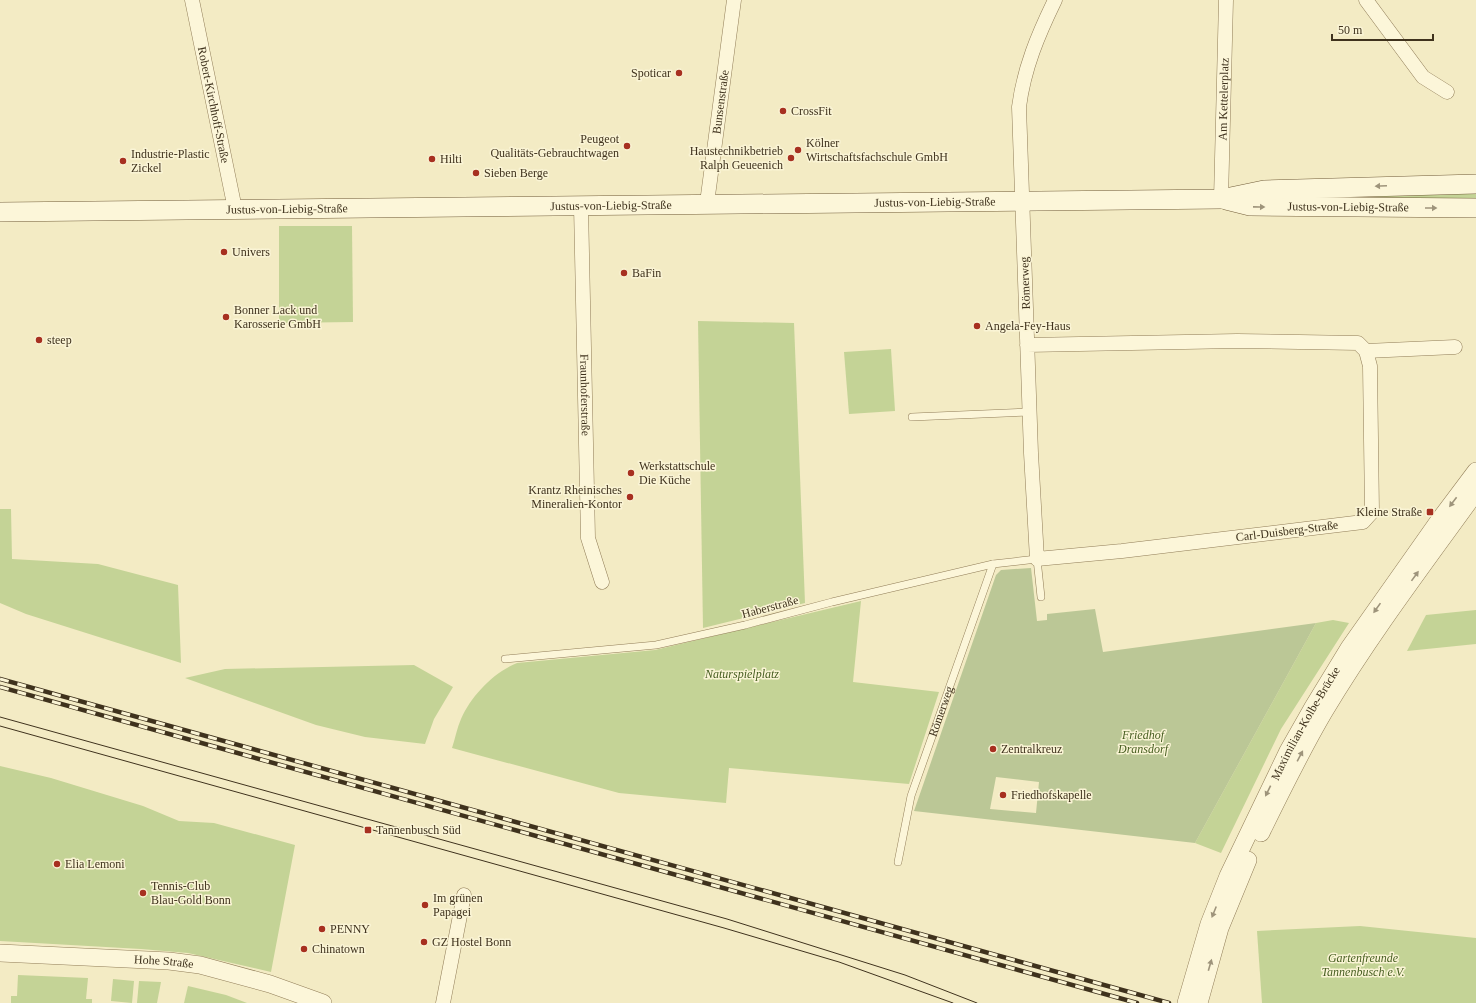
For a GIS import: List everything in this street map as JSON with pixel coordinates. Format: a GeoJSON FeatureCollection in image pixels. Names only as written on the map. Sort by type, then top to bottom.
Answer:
{"type":"FeatureCollection","features":[{"type":"Feature","properties":{"kind":"main road","name":"Justus-von-Liebig-Straße"},"geometry":{"type":"LineString","coordinates":[[0,212],[1221,199],[1264,190],[1476,184]]}},
{"type":"Feature","properties":{"kind":"main road","name":"Justus-von-Liebig-Straße"},"geometry":{"type":"LineString","coordinates":[[1221,199],[1250,206],[1476,208]]}},
{"type":"Feature","properties":{"kind":"street","name":"Robert-Kirchhoff-Straße"},"geometry":{"type":"LineString","coordinates":[[192,0],[236,209]]}},
{"type":"Feature","properties":{"kind":"street","name":"Bunsenstraße"},"geometry":{"type":"LineString","coordinates":[[707,204],[734,0]]}},
{"type":"Feature","properties":{"kind":"street","name":"Römerweg"},"geometry":{"type":"LineString","coordinates":[[1037,559],[1027,346],[1019,107],[1022,86],[1035,42],[1055,0]]}},
{"type":"Feature","properties":{"kind":"street","name":"Am Kettelerplatz"},"geometry":{"type":"LineString","coordinates":[[1221,199],[1226,0]]}},
{"type":"Feature","properties":{"kind":"street"},"geometry":{"type":"LineString","coordinates":[[1366,0],[1423,77],[1447,92]]}},
{"type":"Feature","properties":{"kind":"street","name":"Fraunhoferstraße"},"geometry":{"type":"LineString","coordinates":[[581,206],[588,538],[602,582]]}},
{"type":"Feature","properties":{"kind":"street"},"geometry":{"type":"LineString","coordinates":[[1027,346],[1299,341],[1358,343],[1366,351],[1455,347]]}},
{"type":"Feature","properties":{"kind":"street","name":"Carl-Duisberg-Straße"},"geometry":{"type":"LineString","coordinates":[[1037,559],[1122,551],[1363,522],[1372,512],[1370,366],[1366,351]]}},
{"type":"Feature","properties":{"kind":"street","name":"Maximilian-Kolbe-Brücke"},"geometry":{"type":"LineString","coordinates":[[1199,1003],[1234,877],[1268,790],[1313,706],[1349,648],[1476,471]]}},
{"type":"Feature","properties":{"kind":"street","name":"Maximilian-Kolbe-Brücke"},"geometry":{"type":"LineString","coordinates":[[1186,1003],[1209,924],[1324,712],[1398,599],[1476,492]]}},
{"type":"Feature","properties":{"kind":"street"},"geometry":{"type":"LineString","coordinates":[[443,1003],[464,895]]}},
{"type":"Feature","properties":{"kind":"street","name":"Hohe Straße"},"geometry":{"type":"LineString","coordinates":[[0,953],[140,959],[200,965],[270,984],[318,1002]]}},
{"type":"Feature","properties":{"kind":"lane"},"geometry":{"type":"LineString","coordinates":[[912,417],[1030,412]]}},
{"type":"Feature","properties":{"kind":"lane","name":"Haberstraße"},"geometry":{"type":"LineString","coordinates":[[505,659],[656,645],[745,626],[832,602],[993,564],[1037,559]]}},
{"type":"Feature","properties":{"kind":"lane","name":"Römerweg"},"geometry":{"type":"LineString","coordinates":[[1037,559],[1041,597]]}},
{"type":"Feature","properties":{"kind":"lane","name":"Römerweg"},"geometry":{"type":"LineString","coordinates":[[898,862],[910,796],[993,564]]}},
{"type":"Feature","properties":{"kind":"green space"},"geometry":{"type":"Polygon","coordinates":[[[1476,189],[1476,203],[1256,197],[1476,189]]]}},
{"type":"Feature","properties":{"kind":"green space"},"geometry":{"type":"Polygon","coordinates":[[[279,226],[352,226],[353,322],[279,323],[279,226]]]}},
{"type":"Feature","properties":{"kind":"green space"},"geometry":{"type":"Polygon","coordinates":[[[698,321],[794,323],[805,603],[703,628],[698,321]]]}},
{"type":"Feature","properties":{"kind":"green space"},"geometry":{"type":"Polygon","coordinates":[[[891,349],[895,411],[849,414],[844,352],[891,349]]]}},
{"type":"Feature","properties":{"kind":"green space"},"geometry":{"type":"Polygon","coordinates":[[[0,509],[11,509],[12,559],[98,564],[178,585],[181,663],[26,614],[0,603],[0,509]]]}},
{"type":"Feature","properties":{"kind":"green space","name":"Friedhof Dransdorf"},"geometry":{"type":"Polygon","coordinates":[[[1031,568],[1037,621],[1047,620],[1047,614],[1095,609],[1103,652],[1316,623],[1195,843],[914,811],[996,575],[1001,570],[1031,568]],[[996,777],[990,809],[1036,813],[1039,782],[996,777]]]}},
{"type":"Feature","properties":{"kind":"green space","name":"Naturspielplatz"},"geometry":{"type":"Polygon","coordinates":[[[861,601],[853,682],[939,692],[909,784],[729,768],[726,803],[619,793],[452,748],[458,726],[465,710],[477,694],[500,672],[517,663],[655,650],[861,601]]]}},
{"type":"Feature","properties":{"kind":"green space"},"geometry":{"type":"Polygon","coordinates":[[[1476,610],[1476,644],[1407,651],[1426,615],[1476,610]]]}},
{"type":"Feature","properties":{"kind":"green space"},"geometry":{"type":"Polygon","coordinates":[[[1333,620],[1349,623],[1281,729],[1221,853],[1195,843],[1316,623],[1333,620]]]}},
{"type":"Feature","properties":{"kind":"green space"},"geometry":{"type":"Polygon","coordinates":[[[414,665],[453,687],[434,719],[425,744],[365,737],[316,725],[185,678],[225,669],[414,665]]]}},
{"type":"Feature","properties":{"kind":"green space","name":"Tennis-Club Blau-Gold Bonn"},"geometry":{"type":"Polygon","coordinates":[[[0,766],[51,778],[143,806],[179,821],[214,823],[295,845],[271,972],[188,953],[0,941],[0,766]]]}},
{"type":"Feature","properties":{"kind":"green space","name":"Gartenfreunde Tannenbusch e.V."},"geometry":{"type":"Polygon","coordinates":[[[1360,926],[1476,938],[1476,1003],[1262,1003],[1257,931],[1360,926]]]}},
{"type":"Feature","properties":{"kind":"green space"},"geometry":{"type":"Polygon","coordinates":[[[18,975],[88,978],[86,999],[92,999],[92,1003],[11,1003],[11,996],[17,996],[18,975]]]}},
{"type":"Feature","properties":{"kind":"green space"},"geometry":{"type":"Polygon","coordinates":[[[113,979],[134,981],[132,1003],[111,1001],[113,979]]]}},
{"type":"Feature","properties":{"kind":"green space"},"geometry":{"type":"Polygon","coordinates":[[[139,981],[161,982],[157,1003],[137,1003],[139,981]]]}},
{"type":"Feature","properties":{"kind":"green space"},"geometry":{"type":"Polygon","coordinates":[[[188,986],[226,995],[247,1003],[184,1003],[188,986]]]}},
{"type":"Feature","properties":{"kind":"tram line"},"geometry":{"type":"LineString","coordinates":[[0,717],[727,919],[905,975],[977,1003]]}},
{"type":"Feature","properties":{"kind":"tram line"},"geometry":{"type":"LineString","coordinates":[[0,726],[724,928],[839,962],[953,1003]]}},
{"type":"Feature","properties":{"kind":"railway"},"geometry":{"type":"LineString","coordinates":[[0,679],[1169,1003]]}},
{"type":"Feature","properties":{"kind":"railway"},"geometry":{"type":"LineString","coordinates":[[0,687],[1137,1003]]}},
{"type":"Feature","properties":{"kind":"place","name":"Spoticar"},"geometry":{"type":"Point","coordinates":[679,73]}},
{"type":"Feature","properties":{"kind":"place","name":"CrossFit"},"geometry":{"type":"Point","coordinates":[783,111]}},
{"type":"Feature","properties":{"kind":"place","name":"Peugeot Qualitäts-Gebrauchtwagen"},"geometry":{"type":"Point","coordinates":[627,146]}},
{"type":"Feature","properties":{"kind":"place","name":"Kölner Wirtschaftsfachschule GmbH"},"geometry":{"type":"Point","coordinates":[798,150]}},
{"type":"Feature","properties":{"kind":"place","name":"Haustechnikbetrieb Ralph Geueenich"},"geometry":{"type":"Point","coordinates":[791,158]}},
{"type":"Feature","properties":{"kind":"place","name":"Hilti"},"geometry":{"type":"Point","coordinates":[432,159]}},
{"type":"Feature","properties":{"kind":"place","name":"Industrie-Plastic Zickel"},"geometry":{"type":"Point","coordinates":[123,161]}},
{"type":"Feature","properties":{"kind":"place","name":"Sieben Berge"},"geometry":{"type":"Point","coordinates":[476,173]}},
{"type":"Feature","properties":{"kind":"place","name":"Univers"},"geometry":{"type":"Point","coordinates":[224,252]}},
{"type":"Feature","properties":{"kind":"place","name":"BaFin"},"geometry":{"type":"Point","coordinates":[624,273]}},
{"type":"Feature","properties":{"kind":"place","name":"Bonner Lack und Karosserie GmbH"},"geometry":{"type":"Point","coordinates":[226,317]}},
{"type":"Feature","properties":{"kind":"place","name":"Angela-Fey-Haus"},"geometry":{"type":"Point","coordinates":[977,326]}},
{"type":"Feature","properties":{"kind":"place","name":"steep"},"geometry":{"type":"Point","coordinates":[39,340]}},
{"type":"Feature","properties":{"kind":"place","name":"Werkstattschule Die Küche"},"geometry":{"type":"Point","coordinates":[631,473]}},
{"type":"Feature","properties":{"kind":"place","name":"Krantz Rheinisches Mineralien-Kontor"},"geometry":{"type":"Point","coordinates":[630,497]}},
{"type":"Feature","properties":{"kind":"place","name":"Kleine Straße"},"geometry":{"type":"Point","coordinates":[1430,512]}},
{"type":"Feature","properties":{"kind":"place","name":"Zentralkreuz"},"geometry":{"type":"Point","coordinates":[993,749]}},
{"type":"Feature","properties":{"kind":"place","name":"Friedhofskapelle"},"geometry":{"type":"Point","coordinates":[1003,795]}},
{"type":"Feature","properties":{"kind":"place","name":"Tannenbusch Süd"},"geometry":{"type":"Point","coordinates":[368,830]}},
{"type":"Feature","properties":{"kind":"place","name":"Elia Lemoni"},"geometry":{"type":"Point","coordinates":[57,864]}},
{"type":"Feature","properties":{"kind":"place","name":"Tennis-Club Blau-Gold Bonn"},"geometry":{"type":"Point","coordinates":[143,893]}},
{"type":"Feature","properties":{"kind":"place","name":"Im grünen Papagei"},"geometry":{"type":"Point","coordinates":[425,905]}},
{"type":"Feature","properties":{"kind":"place","name":"PENNY"},"geometry":{"type":"Point","coordinates":[322,929]}},
{"type":"Feature","properties":{"kind":"place","name":"GZ Hostel Bonn"},"geometry":{"type":"Point","coordinates":[424,942]}},
{"type":"Feature","properties":{"kind":"place","name":"Chinatown"},"geometry":{"type":"Point","coordinates":[304,949]}}]}
